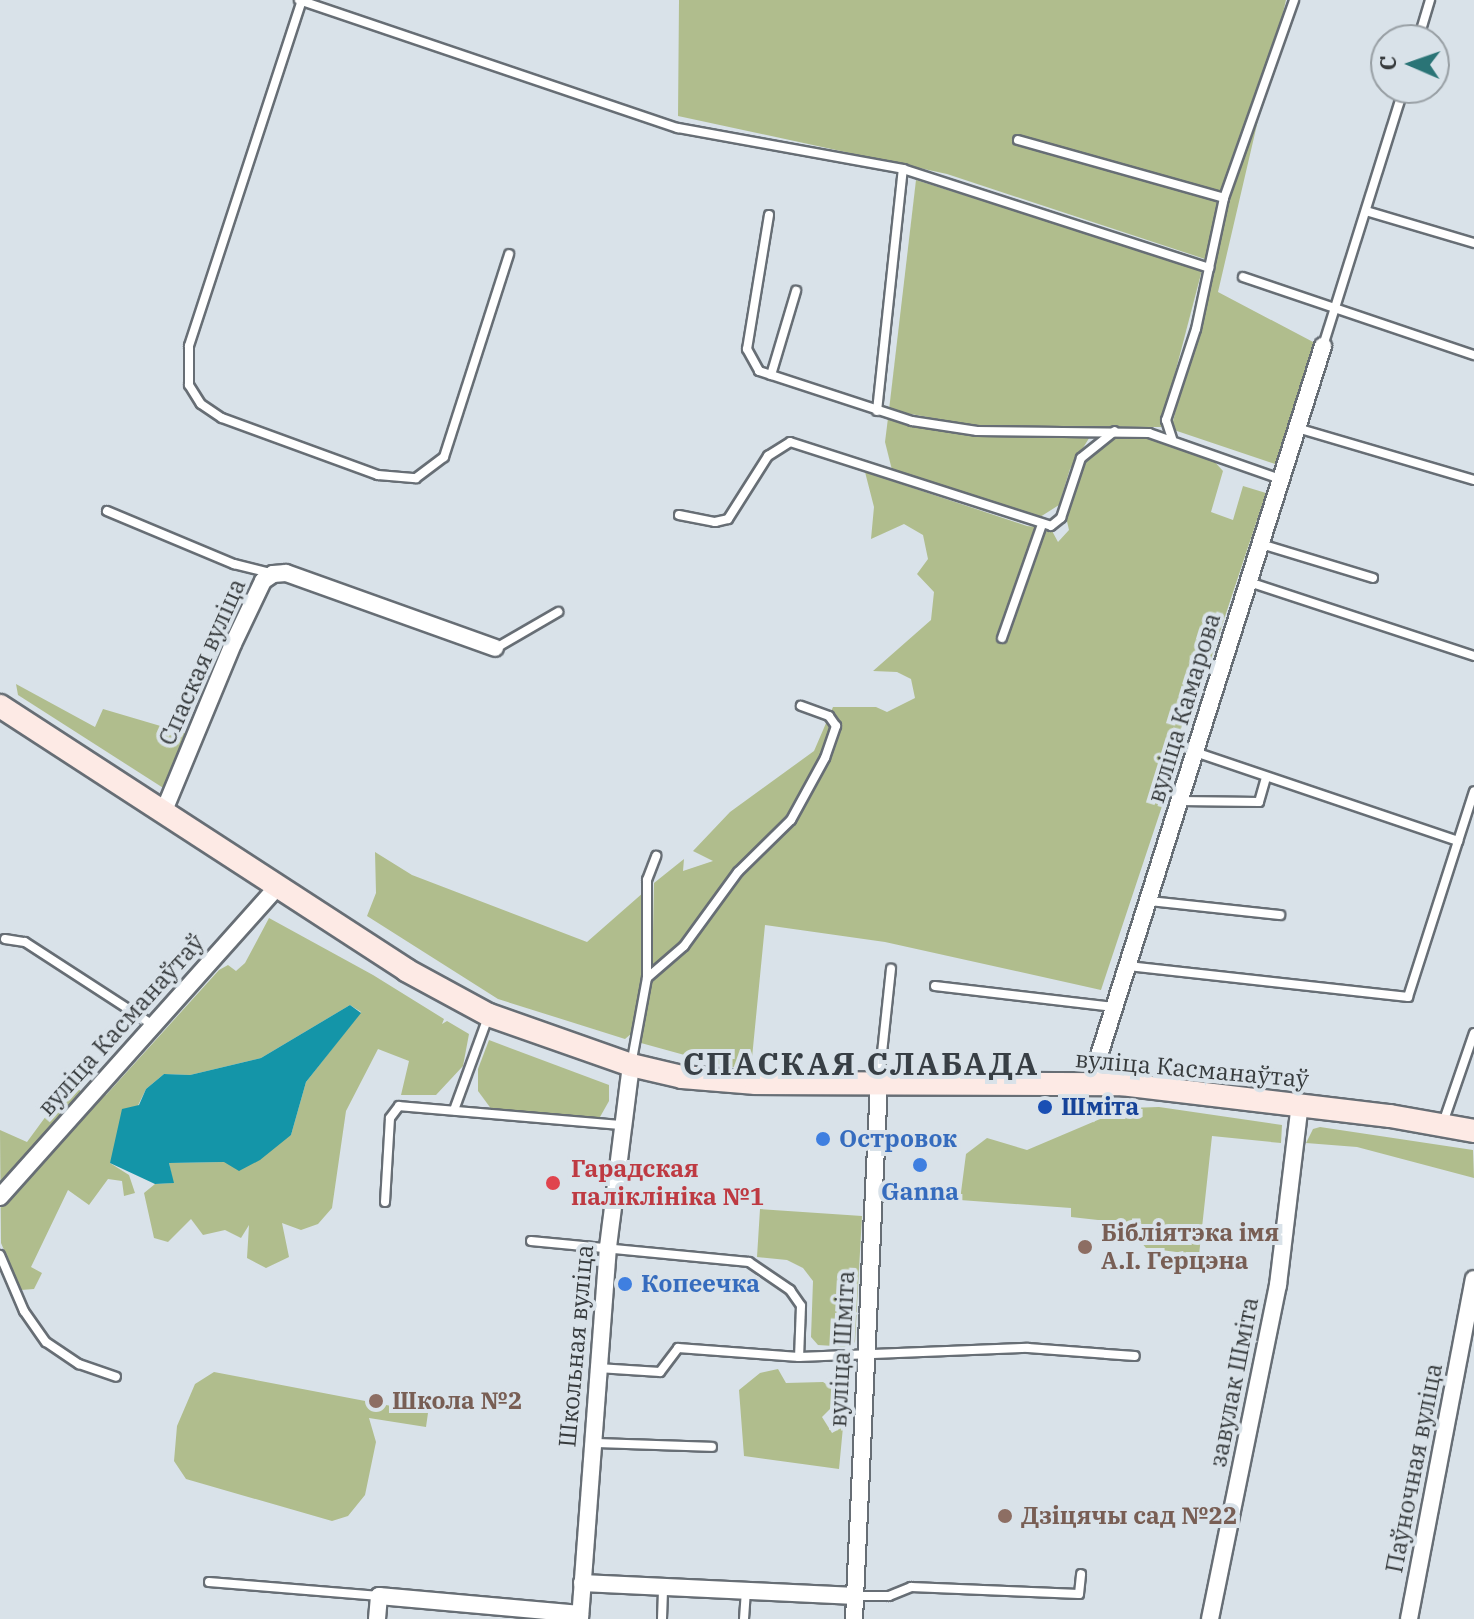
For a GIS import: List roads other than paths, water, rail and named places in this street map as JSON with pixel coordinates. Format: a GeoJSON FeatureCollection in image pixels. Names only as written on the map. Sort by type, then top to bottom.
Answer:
{"type":"FeatureCollection","features":[{"type":"Feature","properties":{"kind":"main road","name":"вуліца Касманаўтаў"},"geometry":{"type":"LineString","coordinates":[[0,706],[406,970],[489,1015],[631,1065],[682,1077],[756,1083],[1090,1084],[1300,1104],[1474,1131]]}},
{"type":"Feature","properties":{"kind":"street","name":"вуліца Камарова"},"geometry":{"type":"LineString","coordinates":[[1090,1084],[1323,346]]}},
{"type":"Feature","properties":{"kind":"street","name":"Спаская вуліца"},"geometry":{"type":"LineString","coordinates":[[163,813],[233,644],[263,581],[273,574],[286,573],[495,648]]}},
{"type":"Feature","properties":{"kind":"street","name":"вуліца Касманаўтаў"},"geometry":{"type":"LineString","coordinates":[[0,1197],[156,1028],[278,886]]}},
{"type":"Feature","properties":{"kind":"street","name":"Школьная вуліца"},"geometry":{"type":"LineString","coordinates":[[379,1596],[580,1616],[608,1247],[631,1065]]}},
{"type":"Feature","properties":{"kind":"street","name":"вуліца Шміта"},"geometry":{"type":"LineString","coordinates":[[854,1619],[879,1082]]}},
{"type":"Feature","properties":{"kind":"street","name":"завулак Шміта"},"geometry":{"type":"LineString","coordinates":[[1210,1619],[1278,1285],[1300,1104]]}},
{"type":"Feature","properties":{"kind":"street","name":"Паўночная вуліца"},"geometry":{"type":"LineString","coordinates":[[1409,1619],[1470,1327],[1474,1279]]}},
{"type":"Feature","properties":{"kind":"street"},"geometry":{"type":"LineString","coordinates":[[582,1583],[856,1596]]}},
{"type":"Feature","properties":{"kind":"street"},"geometry":{"type":"LineString","coordinates":[[377,1619],[379,1596]]}},
{"type":"Feature","properties":{"kind":"lane"},"geometry":{"type":"LineString","coordinates":[[509,254],[444,457],[416,478],[378,475],[222,418],[201,404],[189,385],[189,346],[301,0],[678,128],[903,169],[1209,268]]}},
{"type":"Feature","properties":{"kind":"lane"},"geometry":{"type":"LineString","coordinates":[[1172,439],[1166,420],[1196,329],[1224,198],[1294,0]]}},
{"type":"Feature","properties":{"kind":"lane"},"geometry":{"type":"LineString","coordinates":[[1423,24],[1430,0]]}},
{"type":"Feature","properties":{"kind":"lane"},"geometry":{"type":"LineString","coordinates":[[1323,346],[1399,104]]}},
{"type":"Feature","properties":{"kind":"lane"},"geometry":{"type":"LineString","coordinates":[[1018,140],[1224,198]]}},
{"type":"Feature","properties":{"kind":"lane"},"geometry":{"type":"LineString","coordinates":[[877,411],[903,169]]}},
{"type":"Feature","properties":{"kind":"lane"},"geometry":{"type":"LineString","coordinates":[[1366,211],[1474,243]]}},
{"type":"Feature","properties":{"kind":"lane"},"geometry":{"type":"LineString","coordinates":[[769,215],[747,349],[753,366],[877,411],[977,431],[1116,430],[1172,439],[1281,479]]}},
{"type":"Feature","properties":{"kind":"lane"},"geometry":{"type":"LineString","coordinates":[[1243,277],[1474,355]]}},
{"type":"Feature","properties":{"kind":"lane"},"geometry":{"type":"LineString","coordinates":[[771,375],[796,291]]}},
{"type":"Feature","properties":{"kind":"lane"},"geometry":{"type":"LineString","coordinates":[[1297,428],[1474,480]]}},
{"type":"Feature","properties":{"kind":"lane"},"geometry":{"type":"LineString","coordinates":[[679,515],[715,522],[728,519],[768,456],[790,442],[1041,527],[1061,518],[1081,458],[1116,430]]}},
{"type":"Feature","properties":{"kind":"lane"},"geometry":{"type":"LineString","coordinates":[[107,511],[234,564],[273,574]]}},
{"type":"Feature","properties":{"kind":"lane"},"geometry":{"type":"LineString","coordinates":[[1002,638],[1041,527]]}},
{"type":"Feature","properties":{"kind":"lane"},"geometry":{"type":"LineString","coordinates":[[1261,544],[1373,578]]}},
{"type":"Feature","properties":{"kind":"lane"},"geometry":{"type":"LineString","coordinates":[[1249,582],[1474,656]]}},
{"type":"Feature","properties":{"kind":"lane"},"geometry":{"type":"LineString","coordinates":[[495,648],[558,612]]}},
{"type":"Feature","properties":{"kind":"lane"},"geometry":{"type":"LineString","coordinates":[[647,978],[692,936],[738,872],[791,820],[825,758],[836,726],[829,716],[801,706]]}},
{"type":"Feature","properties":{"kind":"lane"},"geometry":{"type":"LineString","coordinates":[[1195,752],[1458,841]]}},
{"type":"Feature","properties":{"kind":"lane"},"geometry":{"type":"LineString","coordinates":[[1180,801],[1259,802],[1266,778]]}},
{"type":"Feature","properties":{"kind":"lane"},"geometry":{"type":"LineString","coordinates":[[1128,966],[1408,997],[1474,791]]}},
{"type":"Feature","properties":{"kind":"lane"},"geometry":{"type":"LineString","coordinates":[[631,1065],[647,978],[647,880],[656,856]]}},
{"type":"Feature","properties":{"kind":"lane"},"geometry":{"type":"LineString","coordinates":[[1149,901],[1280,915]]}},
{"type":"Feature","properties":{"kind":"lane"},"geometry":{"type":"LineString","coordinates":[[5,939],[25,942],[156,1028]]}},
{"type":"Feature","properties":{"kind":"lane"},"geometry":{"type":"LineString","coordinates":[[879,1082],[891,969]]}},
{"type":"Feature","properties":{"kind":"lane"},"geometry":{"type":"LineString","coordinates":[[935,986],[1115,1007]]}},
{"type":"Feature","properties":{"kind":"lane"},"geometry":{"type":"LineString","coordinates":[[454,1110],[489,1015]]}},
{"type":"Feature","properties":{"kind":"lane"},"geometry":{"type":"LineString","coordinates":[[1442,1124],[1474,1033]]}},
{"type":"Feature","properties":{"kind":"lane"},"geometry":{"type":"LineString","coordinates":[[385,1202],[390,1118],[399,1106],[622,1125]]}},
{"type":"Feature","properties":{"kind":"lane"},"geometry":{"type":"LineString","coordinates":[[531,1241],[749,1262],[790,1290],[801,1306],[799,1357]]}},
{"type":"Feature","properties":{"kind":"lane"},"geometry":{"type":"LineString","coordinates":[[0,1255],[24,1311],[46,1342],[79,1364],[116,1377]]}},
{"type":"Feature","properties":{"kind":"lane"},"geometry":{"type":"LineString","coordinates":[[597,1368],[660,1372],[678,1348],[799,1357],[1028,1348],[1135,1356]]}},
{"type":"Feature","properties":{"kind":"lane"},"geometry":{"type":"LineString","coordinates":[[593,1443],[712,1447]]}},
{"type":"Feature","properties":{"kind":"lane"},"geometry":{"type":"LineString","coordinates":[[856,1596],[889,1596],[911,1587],[1079,1594],[1081,1574]]}},
{"type":"Feature","properties":{"kind":"lane"},"geometry":{"type":"LineString","coordinates":[[209,1582],[379,1596]]}},
{"type":"Feature","properties":{"kind":"lane"},"geometry":{"type":"LineString","coordinates":[[662,1619],[663,1587]]}},
{"type":"Feature","properties":{"kind":"lane"},"geometry":{"type":"LineString","coordinates":[[744,1619],[746,1592]]}},
{"type":"Feature","properties":{"kind":"water"},"geometry":{"type":"Polygon","coordinates":[[[350,1005],[361,1013],[306,1082],[291,1135],[260,1160],[239,1171],[224,1162],[169,1163],[174,1183],[155,1184],[110,1163],[122,1109],[139,1105],[146,1089],[164,1074],[190,1075],[261,1058],[350,1005]]]}},
{"type":"Feature","properties":{"kind":"place","name":"Шміта"},"geometry":{"type":"Point","coordinates":[1045,1107]}},
{"type":"Feature","properties":{"kind":"place","name":"Островок"},"geometry":{"type":"Point","coordinates":[823,1139]}},
{"type":"Feature","properties":{"kind":"place","name":"Ganna"},"geometry":{"type":"Point","coordinates":[920,1165]}},
{"type":"Feature","properties":{"kind":"place","name":"Гарадская паліклініка №1"},"geometry":{"type":"Point","coordinates":[553,1183]}},
{"type":"Feature","properties":{"kind":"place","name":"Бібліятэка імя А.І. Герцэна"},"geometry":{"type":"Point","coordinates":[1085,1247]}},
{"type":"Feature","properties":{"kind":"place","name":"Копеечка"},"geometry":{"type":"Point","coordinates":[625,1284]}},
{"type":"Feature","properties":{"kind":"place","name":"Школа №2"},"geometry":{"type":"Point","coordinates":[376,1401]}},
{"type":"Feature","properties":{"kind":"place","name":"Дзіцячы сад №22"},"geometry":{"type":"Point","coordinates":[1005,1516]}},
{"type":"Feature","properties":{"kind":"district","name":"СПАСКАЯ СЛАБАДА"},"geometry":{"type":"Point","coordinates":[861,1063]}}]}
